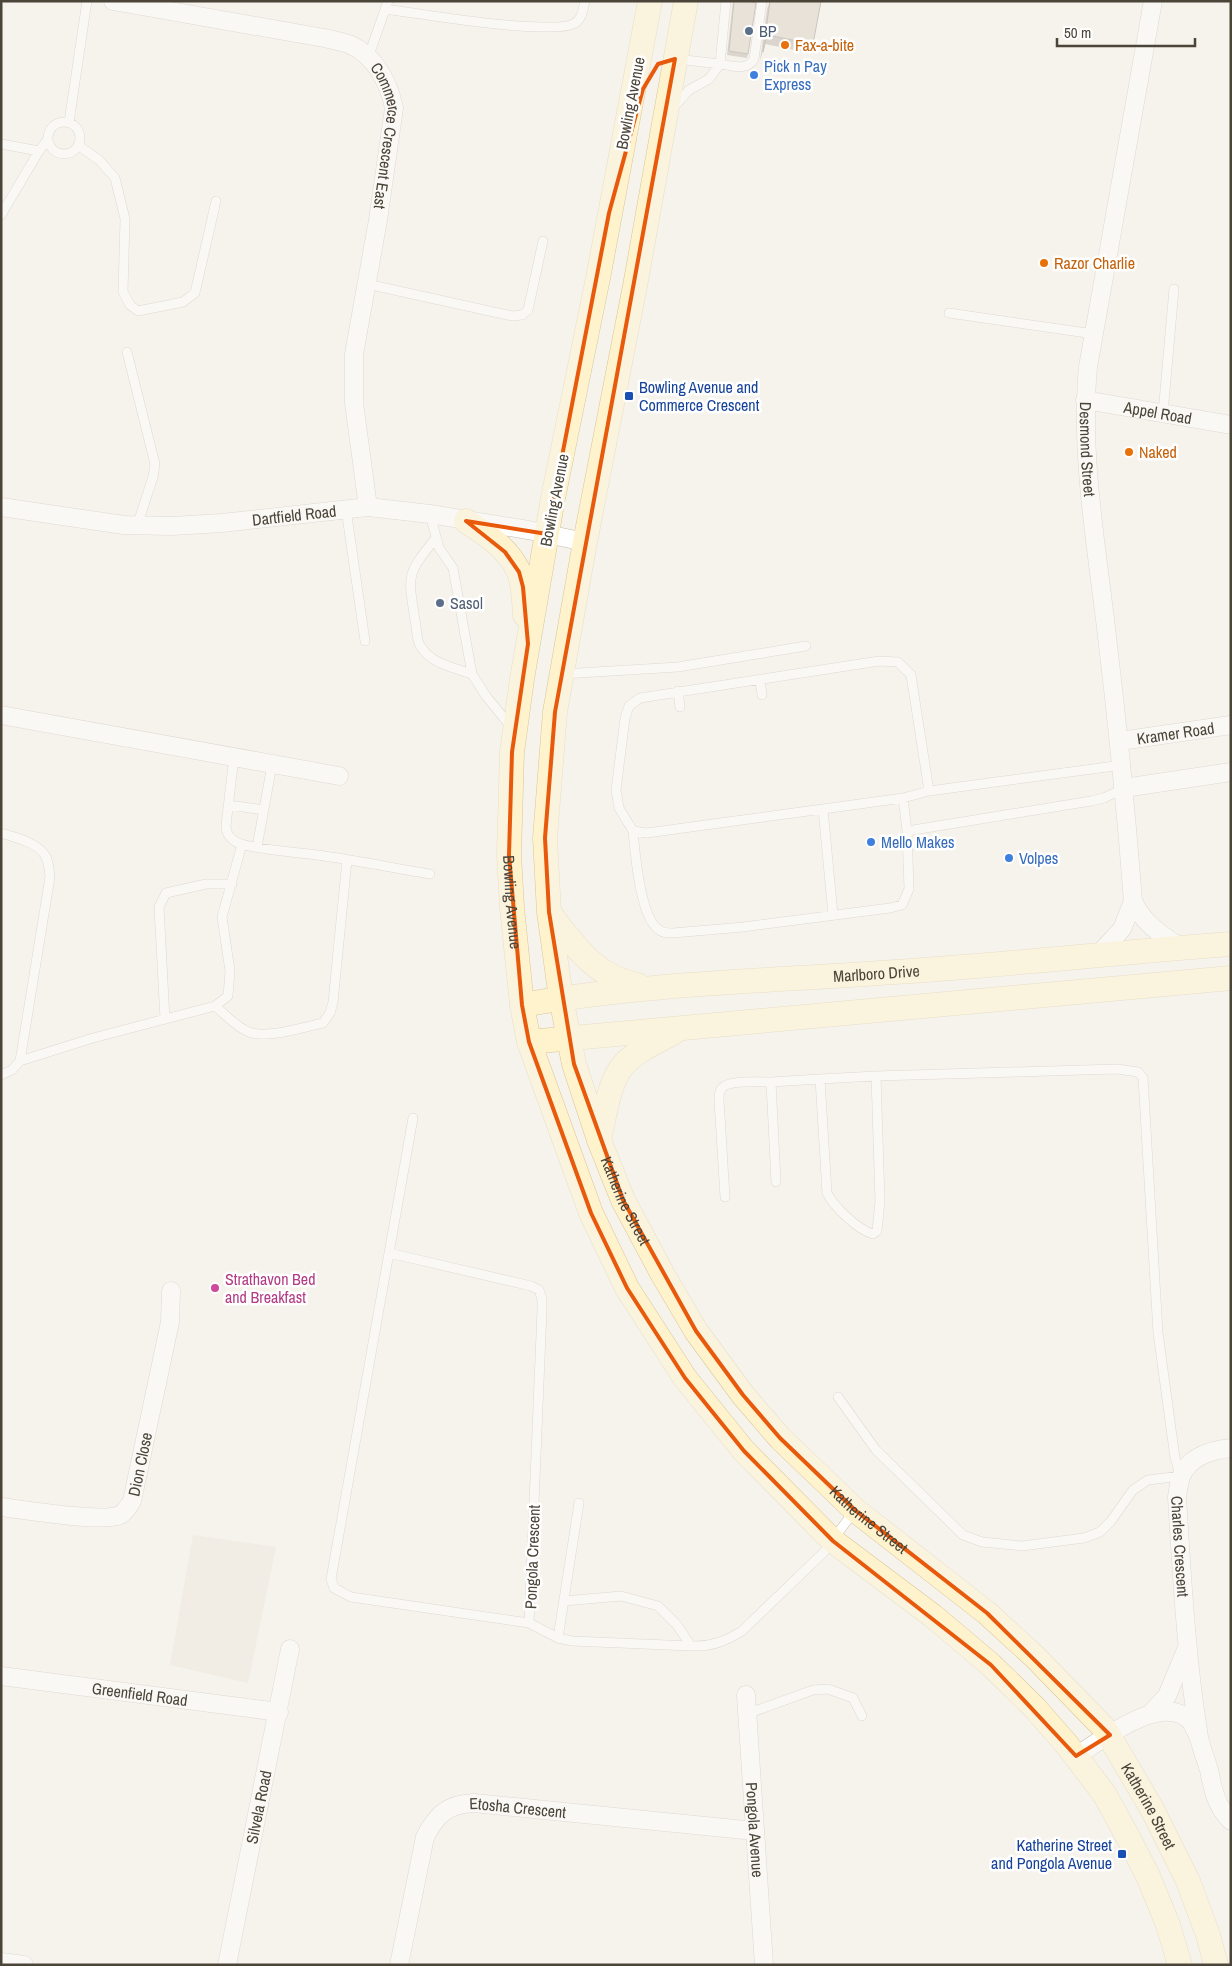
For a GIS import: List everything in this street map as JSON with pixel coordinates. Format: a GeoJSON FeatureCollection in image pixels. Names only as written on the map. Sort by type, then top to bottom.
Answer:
{"type":"FeatureCollection","features":[{"type":"Feature","properties":{"kind":"main road","name":"Bowling Avenue"},"geometry":{"type":"LineString","coordinates":[[529,1042],[522,1005],[512,908],[509,855],[512,752],[547,534],[650,1]]}},
{"type":"Feature","properties":{"kind":"main road"},"geometry":{"type":"LineString","coordinates":[[561,998],[549,912],[545,838],[555,712],[686,1]]}},
{"type":"Feature","properties":{"kind":"main road"},"geometry":{"type":"LineString","coordinates":[[609,213],[632,143],[644,89],[658,64],[675,59]]}},
{"type":"Feature","properties":{"kind":"main road"},"geometry":{"type":"LineString","coordinates":[[466,521],[494,541],[505,552],[519,572],[523,587],[528,644]]}},
{"type":"Feature","properties":{"kind":"main road"},"geometry":{"type":"LineString","coordinates":[[549,912],[572,943],[605,973],[633,984],[653,987]]}},
{"type":"Feature","properties":{"kind":"main road","name":"Marlboro Drive"},"geometry":{"type":"LineString","coordinates":[[522,1005],[561,998],[653,987],[896,972],[1231,944]]}},
{"type":"Feature","properties":{"kind":"main road"},"geometry":{"type":"LineString","coordinates":[[529,1042],[1231,978]]}},
{"type":"Feature","properties":{"kind":"main road","name":"Katherine Street"},"geometry":{"type":"LineString","coordinates":[[561,998],[574,1064],[599,1140],[623,1200],[696,1332],[743,1396],[780,1438],[855,1510],[987,1613],[1035,1657],[1110,1735],[1152,1808],[1188,1881],[1208,1935],[1216,1965]]}},
{"type":"Feature","properties":{"kind":"main road"},"geometry":{"type":"LineString","coordinates":[[599,1140],[608,1100],[621,1068],[645,1048],[681,1029]]}},
{"type":"Feature","properties":{"kind":"main road","name":"Katherine Street"},"geometry":{"type":"LineString","coordinates":[[529,1042],[591,1213],[627,1288],[685,1378],[724,1428],[790,1499],[833,1540],[933,1616],[992,1665],[1034,1707],[1076,1756],[1105,1795],[1137,1854],[1168,1926],[1180,1965]]}},
{"type":"Feature","properties":{"kind":"street","name":"Commerce Crescent East"},"geometry":{"type":"LineString","coordinates":[[113,1],[180,7],[324,38],[352,46],[368,58],[382,75],[390,92],[394,108],[378,220],[354,354],[353,381],[357,430],[368,507]]}},
{"type":"Feature","properties":{"kind":"street","name":"Desmond Street"},"geometry":{"type":"LineString","coordinates":[[1097,956],[1122,929],[1132,901],[1120,741],[1095,538],[1086,447],[1085,400],[1094,334],[1153,1]]}},
{"type":"Feature","properties":{"kind":"street","name":"Appel Road"},"geometry":{"type":"LineString","coordinates":[[1085,400],[1231,425]]}},
{"type":"Feature","properties":{"kind":"street","name":"Dartfield Road"},"geometry":{"type":"LineString","coordinates":[[1,508],[137,526],[172,526],[222,523],[368,507],[430,514],[585,542]]}},
{"type":"Feature","properties":{"kind":"street"},"geometry":{"type":"LineString","coordinates":[[1,715],[339,776]]}},
{"type":"Feature","properties":{"kind":"street","name":"Kramer Road"},"geometry":{"type":"LineString","coordinates":[[1120,741],[1231,724]]}},
{"type":"Feature","properties":{"kind":"street"},"geometry":{"type":"LineString","coordinates":[[1124,788],[1231,772]]}},
{"type":"Feature","properties":{"kind":"street"},"geometry":{"type":"LineString","coordinates":[[1132,901],[1139,914],[1154,929],[1180,947]]}},
{"type":"Feature","properties":{"kind":"street","name":"Dion Close"},"geometry":{"type":"LineString","coordinates":[[1,1507],[102,1519],[122,1514],[128,1507],[132,1501],[170,1322],[171,1290]]}},
{"type":"Feature","properties":{"kind":"street","name":"Charles Crescent"},"geometry":{"type":"LineString","coordinates":[[1231,1448],[1212,1451],[1192,1460],[1181,1476],[1177,1497],[1187,1647],[1200,1739],[1209,1769],[1213,1795],[1223,1813],[1231,1821]]}},
{"type":"Feature","properties":{"kind":"street","name":"Charles Crescent"},"geometry":{"type":"LineString","coordinates":[[1150,1714],[1167,1696],[1183,1662],[1187,1647]]}},
{"type":"Feature","properties":{"kind":"street","name":"Silvela Road"},"geometry":{"type":"LineString","coordinates":[[227,1965],[290,1649]]}},
{"type":"Feature","properties":{"kind":"street","name":"Greenfield Road"},"geometry":{"type":"LineString","coordinates":[[1,1676],[278,1712]]}},
{"type":"Feature","properties":{"kind":"street","name":"Pongola Avenue"},"geometry":{"type":"LineString","coordinates":[[746,1695],[764,1965]]}},
{"type":"Feature","properties":{"kind":"street","name":"Charles Crescent"},"geometry":{"type":"LineString","coordinates":[[1076,1756],[1129,1722],[1150,1714],[1172,1712],[1180,1715],[1190,1722],[1200,1739]]}},
{"type":"Feature","properties":{"kind":"street","name":"Etosha Crescent"},"geometry":{"type":"LineString","coordinates":[[399,1965],[425,1837],[433,1823],[446,1810],[460,1804],[474,1803],[755,1831]]}},
{"type":"Feature","properties":{"kind":"street"},"geometry":{"type":"LineString","coordinates":[[1,1962],[24,1965]]}},
{"type":"Feature","properties":{"kind":"lane"},"geometry":{"type":"LineString","coordinates":[[69,122],[87,1]]}},
{"type":"Feature","properties":{"kind":"lane"},"geometry":{"type":"LineString","coordinates":[[368,58],[387,5],[460,20],[563,27],[573,24],[580,19],[584,1]]}},
{"type":"Feature","properties":{"kind":"lane"},"geometry":{"type":"LineString","coordinates":[[662,131],[676,103],[690,90],[709,79],[720,64],[726,1]]}},
{"type":"Feature","properties":{"kind":"lane"},"geometry":{"type":"LineString","coordinates":[[675,59],[746,67],[751,64],[754,59],[762,1]]}},
{"type":"Feature","properties":{"kind":"lane"},"geometry":{"type":"LineString","coordinates":[[61,122],[69,122],[76,126],[80,132],[81,139],[79,146],[73,152],[65,154],[57,152],[51,147],[48,139],[49,131],[54,125],[61,122]]}},
{"type":"Feature","properties":{"kind":"lane"},"geometry":{"type":"LineString","coordinates":[[1,215],[48,139]]}},
{"type":"Feature","properties":{"kind":"lane"},"geometry":{"type":"LineString","coordinates":[[1,144],[39,151]]}},
{"type":"Feature","properties":{"kind":"lane"},"geometry":{"type":"LineString","coordinates":[[79,146],[99,160],[115,178],[125,219],[123,292],[130,305],[138,310],[183,302],[195,293],[216,201]]}},
{"type":"Feature","properties":{"kind":"lane"},"geometry":{"type":"LineString","coordinates":[[367,284],[512,316],[522,315],[528,310],[543,241]]}},
{"type":"Feature","properties":{"kind":"lane"},"geometry":{"type":"LineString","coordinates":[[1163,413],[1174,289]]}},
{"type":"Feature","properties":{"kind":"lane"},"geometry":{"type":"LineString","coordinates":[[949,313],[1094,334]]}},
{"type":"Feature","properties":{"kind":"lane"},"geometry":{"type":"LineString","coordinates":[[126,352],[155,464],[137,526]]}},
{"type":"Feature","properties":{"kind":"lane"},"geometry":{"type":"LineString","coordinates":[[346,509],[365,641]]}},
{"type":"Feature","properties":{"kind":"lane"},"geometry":{"type":"LineString","coordinates":[[430,514],[439,548],[453,568],[472,674],[486,696],[515,732]]}},
{"type":"Feature","properties":{"kind":"lane"},"geometry":{"type":"LineString","coordinates":[[436,539],[417,562],[411,574],[409,584],[420,646],[443,665],[472,674]]}},
{"type":"Feature","properties":{"kind":"lane"},"geometry":{"type":"LineString","coordinates":[[562,674],[678,666],[806,646]]}},
{"type":"Feature","properties":{"kind":"lane"},"geometry":{"type":"LineString","coordinates":[[903,798],[908,831],[909,890],[902,904],[890,908],[743,928],[664,933],[653,924],[647,914],[636,866],[633,831],[618,808],[616,790],[625,718],[629,706],[640,698],[879,661],[898,662],[911,675],[929,791]]}},
{"type":"Feature","properties":{"kind":"lane"},"geometry":{"type":"LineString","coordinates":[[760,680],[762,695]]}},
{"type":"Feature","properties":{"kind":"lane"},"geometry":{"type":"LineString","coordinates":[[678,691],[680,707]]}},
{"type":"Feature","properties":{"kind":"lane"},"geometry":{"type":"LineString","coordinates":[[234,757],[226,826],[227,833],[233,840],[257,847],[430,874]]}},
{"type":"Feature","properties":{"kind":"lane"},"geometry":{"type":"LineString","coordinates":[[257,847],[272,765]]}},
{"type":"Feature","properties":{"kind":"lane"},"geometry":{"type":"LineString","coordinates":[[633,831],[647,834],[903,798],[929,791],[1122,765]]}},
{"type":"Feature","properties":{"kind":"lane"},"geometry":{"type":"LineString","coordinates":[[908,831],[1091,801],[1104,798],[1124,788]]}},
{"type":"Feature","properties":{"kind":"lane"},"geometry":{"type":"LineString","coordinates":[[229,805],[264,810]]}},
{"type":"Feature","properties":{"kind":"lane"},"geometry":{"type":"LineString","coordinates":[[823,809],[833,915]]}},
{"type":"Feature","properties":{"kind":"lane"},"geometry":{"type":"LineString","coordinates":[[1,833],[36,847],[44,854],[50,877],[20,1061]]}},
{"type":"Feature","properties":{"kind":"lane"},"geometry":{"type":"LineString","coordinates":[[1,1075],[12,1070],[20,1061],[93,1038],[215,1006],[228,996],[230,971],[222,917],[242,844]]}},
{"type":"Feature","properties":{"kind":"lane"},"geometry":{"type":"LineString","coordinates":[[215,1006],[239,1027],[250,1033],[266,1034],[323,1023],[330,1013],[333,1002],[347,860]]}},
{"type":"Feature","properties":{"kind":"lane"},"geometry":{"type":"LineString","coordinates":[[165,1019],[159,907],[166,893],[206,884],[232,884]]}},
{"type":"Feature","properties":{"kind":"lane"},"geometry":{"type":"LineString","coordinates":[[725,1198],[719,1100],[720,1089],[726,1084],[876,1076],[1087,1069],[1129,1070],[1138,1072],[1143,1078],[1158,1333],[1174,1450],[1181,1476],[1148,1480],[1133,1490],[1112,1521],[1100,1532],[1084,1538],[1022,1546],[982,1542],[962,1535],[876,1450],[838,1397]]}},
{"type":"Feature","properties":{"kind":"lane"},"geometry":{"type":"LineString","coordinates":[[820,1079],[827,1193],[832,1202],[865,1232],[873,1234],[877,1231],[880,1201],[876,1076]]}},
{"type":"Feature","properties":{"kind":"lane"},"geometry":{"type":"LineString","coordinates":[[771,1082],[776,1182]]}},
{"type":"Feature","properties":{"kind":"lane"},"geometry":{"type":"LineString","coordinates":[[413,1118],[331,1579],[334,1588],[351,1597],[529,1623]]}},
{"type":"Feature","properties":{"kind":"lane","name":"Pongola Crescent"},"geometry":{"type":"LineString","coordinates":[[389,1253],[531,1286],[539,1290],[542,1299],[542,1310],[529,1623],[558,1638],[572,1641],[702,1647],[717,1644],[742,1631],[823,1553],[855,1510]]}},
{"type":"Feature","properties":{"kind":"lane"},"geometry":{"type":"LineString","coordinates":[[558,1638],[579,1503]]}},
{"type":"Feature","properties":{"kind":"lane"},"geometry":{"type":"LineString","coordinates":[[564,1601],[620,1596],[658,1606],[677,1625],[691,1646]]}},
{"type":"Feature","properties":{"kind":"lane"},"geometry":{"type":"LineString","coordinates":[[747,1714],[813,1690],[828,1688],[852,1698],[862,1716]]}},
{"type":"Feature","properties":{"kind":"highlighted area"},"geometry":{"type":"Polygon","coordinates":[[[675,59],[555,712],[545,838],[549,912],[574,1064],[623,1200],[696,1331],[743,1395],[780,1438],[855,1510],[987,1613],[1110,1735],[1076,1756],[991,1665],[833,1541],[790,1499],[744,1451],[685,1378],[627,1288],[591,1213],[529,1042],[522,1005],[509,855],[512,752],[528,644],[523,587],[519,572],[505,552],[466,521],[547,534],[609,213],[643,89],[658,64],[675,59]]]}},
{"type":"Feature","properties":{"kind":"shaded area"},"geometry":{"type":"Polygon","coordinates":[[[193,1535],[276,1547],[248,1683],[170,1665],[193,1535]]]}},
{"type":"Feature","properties":{"kind":"building"},"geometry":{"type":"Polygon","coordinates":[[[734,1],[756,3],[748,54],[729,51],[734,1]]]}},
{"type":"Feature","properties":{"kind":"building"},"geometry":{"type":"Polygon","coordinates":[[[770,1],[821,1],[813,44],[767,35],[763,52],[770,1]]]}},
{"type":"Feature","properties":{"kind":"place","name":"BP"},"geometry":{"type":"Point","coordinates":[749,31]}},
{"type":"Feature","properties":{"kind":"place","name":"Fax-a-bite"},"geometry":{"type":"Point","coordinates":[785,45]}},
{"type":"Feature","properties":{"kind":"place","name":"Pick n Pay Express"},"geometry":{"type":"Point","coordinates":[754,75]}},
{"type":"Feature","properties":{"kind":"place","name":"Razor Charlie"},"geometry":{"type":"Point","coordinates":[1044,263]}},
{"type":"Feature","properties":{"kind":"place","name":"Bowling Avenue and Commerce Crescent"},"geometry":{"type":"Point","coordinates":[629,396]}},
{"type":"Feature","properties":{"kind":"place","name":"Naked"},"geometry":{"type":"Point","coordinates":[1129,452]}},
{"type":"Feature","properties":{"kind":"place","name":"Sasol"},"geometry":{"type":"Point","coordinates":[440,603]}},
{"type":"Feature","properties":{"kind":"place","name":"Mello Makes"},"geometry":{"type":"Point","coordinates":[871,842]}},
{"type":"Feature","properties":{"kind":"place","name":"Volpes"},"geometry":{"type":"Point","coordinates":[1009,858]}},
{"type":"Feature","properties":{"kind":"place","name":"Strathavon Bed and Breakfast"},"geometry":{"type":"Point","coordinates":[215,1288]}},
{"type":"Feature","properties":{"kind":"place","name":"Katherine Street and Pongola Avenue"},"geometry":{"type":"Point","coordinates":[1122,1854]}}]}
